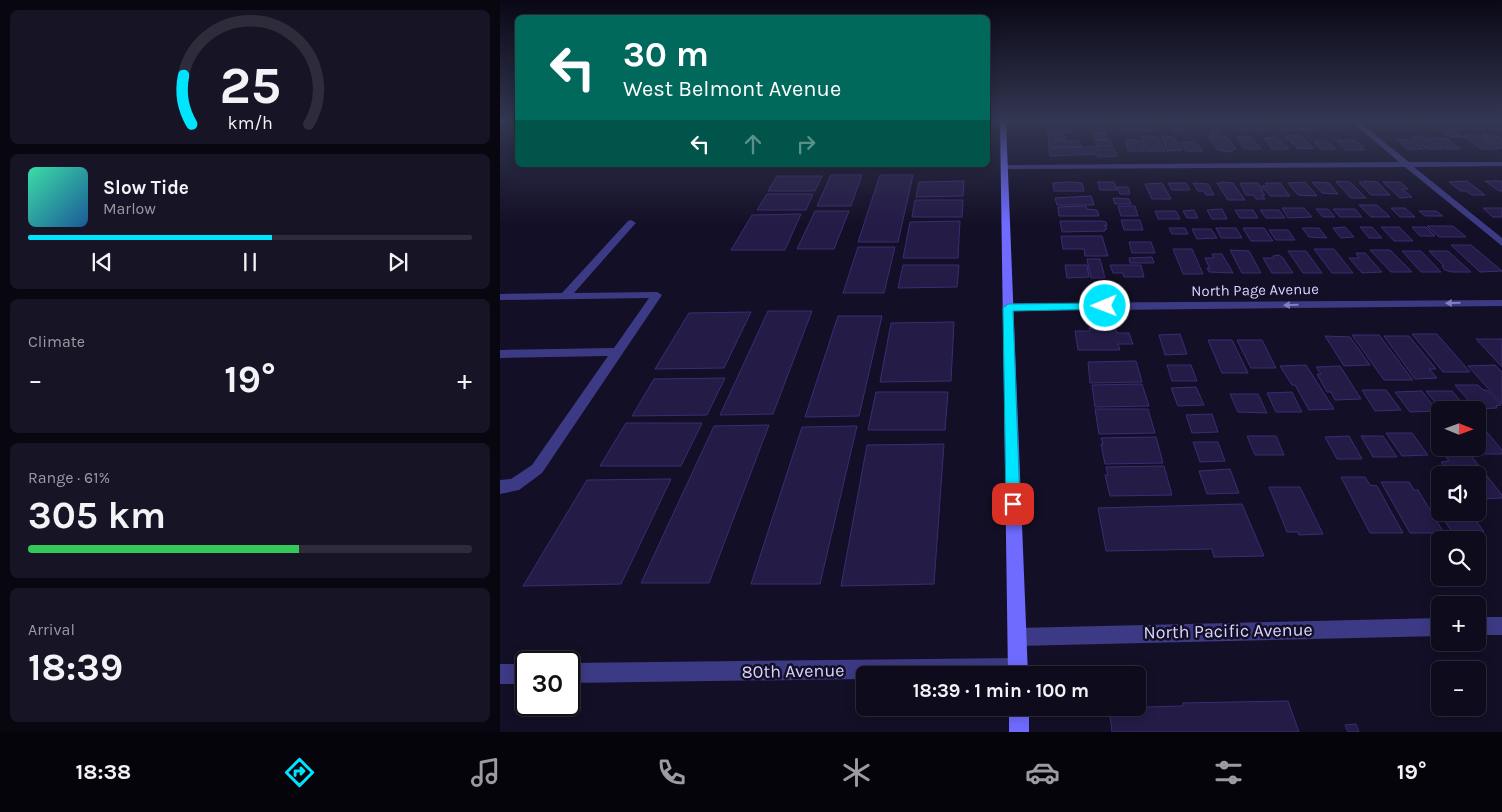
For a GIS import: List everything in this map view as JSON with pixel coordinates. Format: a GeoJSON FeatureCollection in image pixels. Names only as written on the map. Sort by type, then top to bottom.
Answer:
{"type":"FeatureCollection","features":[{"type":"Feature","properties":{"kind":"main road"},"geometry":{"type":"LineString","coordinates":[[1004,156],[1018,666]]}},
{"type":"Feature","properties":{"kind":"main road"},"geometry":{"type":"LineString","coordinates":[[1018,716],[1019,732]]}},
{"type":"Feature","properties":{"kind":"street"},"geometry":{"type":"LineString","coordinates":[[1397,156],[1502,243]]}},
{"type":"Feature","properties":{"kind":"street"},"geometry":{"type":"LineString","coordinates":[[1004,167],[1502,164]]}},
{"type":"Feature","properties":{"kind":"street"},"geometry":{"type":"LineString","coordinates":[[565,296],[631,223]]}},
{"type":"Feature","properties":{"kind":"street"},"geometry":{"type":"LineString","coordinates":[[500,297],[657,296],[537,469],[514,485],[500,487]]}},
{"type":"Feature","properties":{"kind":"street","name":"North Page Avenue"},"geometry":{"type":"LineString","coordinates":[[1008,308],[1502,303]]}},
{"type":"Feature","properties":{"kind":"street"},"geometry":{"type":"LineString","coordinates":[[500,354],[617,352]]}},
{"type":"Feature","properties":{"kind":"street"},"geometry":{"type":"LineString","coordinates":[[1486,626],[1502,626]]}},
{"type":"Feature","properties":{"kind":"street","name":"North Pacific Avenue"},"geometry":{"type":"LineString","coordinates":[[1017,637],[1431,627]]}},
{"type":"Feature","properties":{"kind":"street","name":"80th Avenue"},"geometry":{"type":"LineString","coordinates":[[580,673],[856,672]]}},
{"type":"Feature","properties":{"kind":"street"},"geometry":{"type":"LineString","coordinates":[[500,674],[515,674]]}},
{"type":"Feature","properties":{"kind":"building"},"geometry":{"type":"Polygon","coordinates":[[[831,175],[862,175],[851,206],[817,206],[831,175]]]}},
{"type":"Feature","properties":{"kind":"building"},"geometry":{"type":"Polygon","coordinates":[[[880,175],[913,175],[898,242],[858,242],[880,175]]]}},
{"type":"Feature","properties":{"kind":"building"},"geometry":{"type":"Polygon","coordinates":[[[777,176],[822,176],[815,191],[768,191],[777,176]]]}},
{"type":"Feature","properties":{"kind":"building"},"geometry":{"type":"Polygon","coordinates":[[[964,181],[963,196],[916,197],[919,182],[964,181]]]}},
{"type":"Feature","properties":{"kind":"building"},"geometry":{"type":"Polygon","coordinates":[[[1337,181],[1350,182],[1366,198],[1351,198],[1337,181]]]}},
{"type":"Feature","properties":{"kind":"building"},"geometry":{"type":"Polygon","coordinates":[[[1364,181],[1377,182],[1390,195],[1371,195],[1359,182],[1366,182],[1364,181]]]}},
{"type":"Feature","properties":{"kind":"building"},"geometry":{"type":"Polygon","coordinates":[[[1467,181],[1485,195],[1472,195],[1466,191],[1461,191],[1449,182],[1467,181]]]}},
{"type":"Feature","properties":{"kind":"building"},"geometry":{"type":"Polygon","coordinates":[[[1485,181],[1502,181],[1502,191],[1499,191],[1485,181]]]}},
{"type":"Feature","properties":{"kind":"building"},"geometry":{"type":"Polygon","coordinates":[[[1098,182],[1114,182],[1117,190],[1100,190],[1098,182]]]}},
{"type":"Feature","properties":{"kind":"building"},"geometry":{"type":"Polygon","coordinates":[[[1305,182],[1317,196],[1298,195],[1288,183],[1305,182]]]}},
{"type":"Feature","properties":{"kind":"building"},"geometry":{"type":"Polygon","coordinates":[[[1312,182],[1329,183],[1338,194],[1322,193],[1312,182]]]}},
{"type":"Feature","properties":{"kind":"building"},"geometry":{"type":"Polygon","coordinates":[[[1383,182],[1400,182],[1408,189],[1402,189],[1412,197],[1400,198],[1383,182]]]}},
{"type":"Feature","properties":{"kind":"building"},"geometry":{"type":"Polygon","coordinates":[[[1053,183],[1082,183],[1084,191],[1054,191],[1053,183]]]}},
{"type":"Feature","properties":{"kind":"building"},"geometry":{"type":"Polygon","coordinates":[[[1162,183],[1171,199],[1152,199],[1145,184],[1162,183]]]}},
{"type":"Feature","properties":{"kind":"building"},"geometry":{"type":"Polygon","coordinates":[[[1168,183],[1186,183],[1190,190],[1172,190],[1168,183]]]}},
{"type":"Feature","properties":{"kind":"building"},"geometry":{"type":"Polygon","coordinates":[[[1193,183],[1208,184],[1214,195],[1206,195],[1204,191],[1198,191],[1193,183]]]}},
{"type":"Feature","properties":{"kind":"building"},"geometry":{"type":"Polygon","coordinates":[[[1217,183],[1233,183],[1245,200],[1228,200],[1217,183]]]}},
{"type":"Feature","properties":{"kind":"building"},"geometry":{"type":"Polygon","coordinates":[[[1240,183],[1258,183],[1263,190],[1261,190],[1265,195],[1262,195],[1265,199],[1256,199],[1253,195],[1246,195],[1240,183]]]}},
{"type":"Feature","properties":{"kind":"building"},"geometry":{"type":"Polygon","coordinates":[[[1265,183],[1280,183],[1290,196],[1270,196],[1262,186],[1268,186],[1265,183]]]}},
{"type":"Feature","properties":{"kind":"building"},"geometry":{"type":"Polygon","coordinates":[[[1117,187],[1128,187],[1130,194],[1120,194],[1117,187]]]}},
{"type":"Feature","properties":{"kind":"building"},"geometry":{"type":"Polygon","coordinates":[[[767,194],[813,194],[806,210],[757,210],[767,194]]]}},
{"type":"Feature","properties":{"kind":"building"},"geometry":{"type":"Polygon","coordinates":[[[1091,196],[1094,205],[1057,205],[1055,198],[1091,196]]]}},
{"type":"Feature","properties":{"kind":"building"},"geometry":{"type":"Polygon","coordinates":[[[1113,198],[1129,199],[1131,204],[1115,204],[1113,198]]]}},
{"type":"Feature","properties":{"kind":"building"},"geometry":{"type":"Polygon","coordinates":[[[915,200],[963,200],[962,217],[912,217],[915,200]]]}},
{"type":"Feature","properties":{"kind":"building"},"geometry":{"type":"Polygon","coordinates":[[[1359,205],[1377,205],[1390,217],[1371,217],[1359,205]]]}},
{"type":"Feature","properties":{"kind":"building"},"geometry":{"type":"Polygon","coordinates":[[[1086,206],[1087,209],[1097,210],[1099,216],[1059,216],[1058,207],[1086,206]]]}},
{"type":"Feature","properties":{"kind":"building"},"geometry":{"type":"Polygon","coordinates":[[[1118,206],[1135,206],[1138,216],[1121,216],[1118,206]]]}},
{"type":"Feature","properties":{"kind":"building"},"geometry":{"type":"Polygon","coordinates":[[[1282,208],[1304,208],[1312,217],[1288,218],[1282,208]]]}},
{"type":"Feature","properties":{"kind":"building"},"geometry":{"type":"Polygon","coordinates":[[[1391,208],[1405,208],[1415,217],[1400,217],[1391,208]]]}},
{"type":"Feature","properties":{"kind":"building"},"geometry":{"type":"Polygon","coordinates":[[[1483,208],[1502,208],[1502,217],[1493,217],[1483,208]]]}},
{"type":"Feature","properties":{"kind":"building"},"geometry":{"type":"Polygon","coordinates":[[[1222,209],[1227,219],[1212,219],[1207,210],[1222,209]]]}},
{"type":"Feature","properties":{"kind":"building"},"geometry":{"type":"Polygon","coordinates":[[[1316,209],[1328,209],[1335,217],[1323,217],[1316,209]]]}},
{"type":"Feature","properties":{"kind":"building"},"geometry":{"type":"Polygon","coordinates":[[[1333,209],[1355,209],[1362,217],[1340,217],[1333,209]]]}},
{"type":"Feature","properties":{"kind":"building"},"geometry":{"type":"Polygon","coordinates":[[[1194,210],[1198,218],[1187,218],[1183,211],[1194,210]]]}},
{"type":"Feature","properties":{"kind":"building"},"geometry":{"type":"Polygon","coordinates":[[[1235,210],[1253,210],[1258,218],[1240,218],[1235,210]]]}},
{"type":"Feature","properties":{"kind":"building"},"geometry":{"type":"Polygon","coordinates":[[[1260,210],[1279,210],[1285,218],[1266,218],[1260,210]]]}},
{"type":"Feature","properties":{"kind":"building"},"geometry":{"type":"Polygon","coordinates":[[[815,211],[849,211],[834,249],[797,249],[815,211]]]}},
{"type":"Feature","properties":{"kind":"building"},"geometry":{"type":"Polygon","coordinates":[[[1155,211],[1176,211],[1180,219],[1158,219],[1155,211]]]}},
{"type":"Feature","properties":{"kind":"building"},"geometry":{"type":"Polygon","coordinates":[[[1419,211],[1436,211],[1443,216],[1425,216],[1419,211]]]}},
{"type":"Feature","properties":{"kind":"building"},"geometry":{"type":"Polygon","coordinates":[[[801,214],[785,250],[731,250],[752,215],[801,214]]]}},
{"type":"Feature","properties":{"kind":"building"},"geometry":{"type":"Polygon","coordinates":[[[1121,220],[1140,220],[1143,230],[1124,230],[1121,220]]]}},
{"type":"Feature","properties":{"kind":"building"},"geometry":{"type":"Polygon","coordinates":[[[960,221],[958,258],[903,258],[910,222],[960,221]]]}},
{"type":"Feature","properties":{"kind":"building"},"geometry":{"type":"Polygon","coordinates":[[[1060,221],[1102,221],[1106,222],[1107,226],[1104,225],[1107,229],[1105,231],[1062,232],[1060,221]]]}},
{"type":"Feature","properties":{"kind":"building"},"geometry":{"type":"Polygon","coordinates":[[[1427,226],[1453,226],[1466,237],[1439,237],[1427,226]]]}},
{"type":"Feature","properties":{"kind":"building"},"geometry":{"type":"Polygon","coordinates":[[[1345,227],[1354,237],[1341,238],[1333,228],[1345,227]]]}},
{"type":"Feature","properties":{"kind":"building"},"geometry":{"type":"Polygon","coordinates":[[[1360,227],[1372,227],[1382,238],[1369,238],[1360,227]]]}},
{"type":"Feature","properties":{"kind":"building"},"geometry":{"type":"Polygon","coordinates":[[[1381,227],[1399,227],[1413,241],[1394,241],[1381,227]]]}},
{"type":"Feature","properties":{"kind":"building"},"geometry":{"type":"Polygon","coordinates":[[[1412,227],[1426,227],[1435,236],[1420,236],[1412,227]]]}},
{"type":"Feature","properties":{"kind":"building"},"geometry":{"type":"Polygon","coordinates":[[[1169,228],[1185,228],[1188,234],[1172,234],[1169,228]]]}},
{"type":"Feature","properties":{"kind":"building"},"geometry":{"type":"Polygon","coordinates":[[[1216,228],[1236,228],[1242,238],[1221,238],[1216,228]]]}},
{"type":"Feature","properties":{"kind":"building"},"geometry":{"type":"Polygon","coordinates":[[[1243,228],[1264,228],[1273,241],[1251,241],[1243,228]]]}},
{"type":"Feature","properties":{"kind":"building"},"geometry":{"type":"Polygon","coordinates":[[[1302,228],[1319,228],[1327,238],[1309,237],[1302,228]]]}},
{"type":"Feature","properties":{"kind":"building"},"geometry":{"type":"Polygon","coordinates":[[[1192,229],[1211,229],[1217,238],[1197,239],[1192,229]]]}},
{"type":"Feature","properties":{"kind":"building"},"geometry":{"type":"Polygon","coordinates":[[[1269,230],[1288,230],[1295,240],[1276,240],[1269,230]]]}},
{"type":"Feature","properties":{"kind":"building"},"geometry":{"type":"Polygon","coordinates":[[[1061,236],[1102,236],[1108,256],[1085,256],[1084,249],[1063,249],[1061,236]]]}},
{"type":"Feature","properties":{"kind":"building"},"geometry":{"type":"Polygon","coordinates":[[[1129,242],[1151,242],[1155,253],[1132,253],[1129,242]]]}},
{"type":"Feature","properties":{"kind":"building"},"geometry":{"type":"Polygon","coordinates":[[[1451,245],[1471,245],[1502,271],[1480,272],[1451,245]]]}},
{"type":"Feature","properties":{"kind":"building"},"geometry":{"type":"Polygon","coordinates":[[[858,247],[895,247],[884,293],[843,293],[858,247]]]}},
{"type":"Feature","properties":{"kind":"building"},"geometry":{"type":"Polygon","coordinates":[[[1173,249],[1192,249],[1203,274],[1183,274],[1173,249]]]}},
{"type":"Feature","properties":{"kind":"building"},"geometry":{"type":"Polygon","coordinates":[[[1314,249],[1334,249],[1353,273],[1332,273],[1314,249]]]}},
{"type":"Feature","properties":{"kind":"building"},"geometry":{"type":"Polygon","coordinates":[[[1230,250],[1249,251],[1261,273],[1242,273],[1230,250]]]}},
{"type":"Feature","properties":{"kind":"building"},"geometry":{"type":"Polygon","coordinates":[[[1370,250],[1390,250],[1412,272],[1391,272],[1370,250]]]}},
{"type":"Feature","properties":{"kind":"building"},"geometry":{"type":"Polygon","coordinates":[[[1288,251],[1306,251],[1322,273],[1303,273],[1288,251]]]}},
{"type":"Feature","properties":{"kind":"building"},"geometry":{"type":"Polygon","coordinates":[[[1402,251],[1421,251],[1441,272],[1421,272],[1402,251]]]}},
{"type":"Feature","properties":{"kind":"building"},"geometry":{"type":"Polygon","coordinates":[[[1429,251],[1448,251],[1471,272],[1445,270],[1442,266],[1444,266],[1429,251]]]}},
{"type":"Feature","properties":{"kind":"building"},"geometry":{"type":"Polygon","coordinates":[[[1356,253],[1365,253],[1382,272],[1362,273],[1349,258],[1359,258],[1356,253]]]}},
{"type":"Feature","properties":{"kind":"building"},"geometry":{"type":"Polygon","coordinates":[[[1212,254],[1222,254],[1233,273],[1209,272],[1207,268],[1210,269],[1205,258],[1214,258],[1212,254]]]}},
{"type":"Feature","properties":{"kind":"building"},"geometry":{"type":"Polygon","coordinates":[[[1279,255],[1293,273],[1272,273],[1263,258],[1274,258],[1273,256],[1279,255]]]}},
{"type":"Feature","properties":{"kind":"building"},"geometry":{"type":"Polygon","coordinates":[[[1152,257],[1154,263],[1130,263],[1129,258],[1152,257]]]}},
{"type":"Feature","properties":{"kind":"building"},"geometry":{"type":"Polygon","coordinates":[[[1087,259],[1100,259],[1105,278],[1091,278],[1087,259]]]}},
{"type":"Feature","properties":{"kind":"building"},"geometry":{"type":"Polygon","coordinates":[[[903,265],[959,265],[957,287],[898,288],[903,265]]]}},
{"type":"Feature","properties":{"kind":"building"},"geometry":{"type":"Polygon","coordinates":[[[1065,265],[1087,265],[1089,277],[1067,278],[1065,265]]]}},
{"type":"Feature","properties":{"kind":"building"},"geometry":{"type":"Polygon","coordinates":[[[1110,265],[1141,265],[1144,277],[1124,277],[1123,273],[1113,273],[1110,265]]]}},
{"type":"Feature","properties":{"kind":"building"},"geometry":{"type":"Polygon","coordinates":[[[768,311],[812,311],[773,414],[720,415],[768,311]]]}},
{"type":"Feature","properties":{"kind":"building"},"geometry":{"type":"Polygon","coordinates":[[[751,312],[724,368],[655,369],[689,313],[751,312]]]}},
{"type":"Feature","properties":{"kind":"building"},"geometry":{"type":"Polygon","coordinates":[[[838,316],[882,316],[859,416],[805,417],[838,316]]]}},
{"type":"Feature","properties":{"kind":"building"},"geometry":{"type":"Polygon","coordinates":[[[954,322],[951,381],[880,382],[891,323],[954,322]]]}},
{"type":"Feature","properties":{"kind":"building"},"geometry":{"type":"Polygon","coordinates":[[[1089,328],[1115,328],[1117,333],[1129,333],[1133,344],[1118,344],[1120,350],[1078,350],[1075,331],[1090,331],[1089,328]]]}},
{"type":"Feature","properties":{"kind":"building"},"geometry":{"type":"Polygon","coordinates":[[[1180,334],[1187,354],[1165,355],[1159,335],[1180,334]]]}},
{"type":"Feature","properties":{"kind":"building"},"geometry":{"type":"Polygon","coordinates":[[[1412,334],[1437,334],[1470,372],[1443,372],[1412,334]]]}},
{"type":"Feature","properties":{"kind":"building"},"geometry":{"type":"Polygon","coordinates":[[[1352,335],[1379,335],[1413,380],[1384,380],[1352,335]]]}},
{"type":"Feature","properties":{"kind":"building"},"geometry":{"type":"Polygon","coordinates":[[[1325,336],[1350,337],[1370,365],[1344,366],[1325,336]]]}},
{"type":"Feature","properties":{"kind":"building"},"geometry":{"type":"Polygon","coordinates":[[[1384,336],[1409,336],[1436,369],[1429,369],[1437,378],[1415,379],[1384,336]]]}},
{"type":"Feature","properties":{"kind":"building"},"geometry":{"type":"Polygon","coordinates":[[[1476,339],[1502,339],[1502,367],[1476,339]]]}},
{"type":"Feature","properties":{"kind":"building"},"geometry":{"type":"Polygon","coordinates":[[[1208,340],[1232,340],[1248,373],[1222,373],[1208,340]]]}},
{"type":"Feature","properties":{"kind":"building"},"geometry":{"type":"Polygon","coordinates":[[[1237,340],[1262,340],[1276,368],[1251,368],[1237,340]]]}},
{"type":"Feature","properties":{"kind":"building"},"geometry":{"type":"Polygon","coordinates":[[[1136,361],[1142,382],[1090,383],[1088,362],[1136,361]]]}},
{"type":"Feature","properties":{"kind":"building"},"geometry":{"type":"Polygon","coordinates":[[[1167,365],[1191,365],[1197,381],[1172,381],[1167,365]]]}},
{"type":"Feature","properties":{"kind":"building"},"geometry":{"type":"Polygon","coordinates":[[[1306,365],[1334,409],[1309,410],[1295,385],[1292,385],[1280,366],[1306,365]]]}},
{"type":"Feature","properties":{"kind":"building"},"geometry":{"type":"Polygon","coordinates":[[[1495,365],[1502,372],[1502,404],[1468,366],[1495,365]]]}},
{"type":"Feature","properties":{"kind":"building"},"geometry":{"type":"Polygon","coordinates":[[[1340,366],[1361,399],[1335,400],[1331,392],[1327,392],[1317,374],[1321,374],[1316,367],[1340,366]]]}},
{"type":"Feature","properties":{"kind":"building"},"geometry":{"type":"Polygon","coordinates":[[[725,378],[707,415],[632,416],[654,379],[725,378]]]}},
{"type":"Feature","properties":{"kind":"building"},"geometry":{"type":"Polygon","coordinates":[[[1142,384],[1149,406],[1095,407],[1092,385],[1142,384]]]}},
{"type":"Feature","properties":{"kind":"building"},"geometry":{"type":"Polygon","coordinates":[[[1455,385],[1478,385],[1483,390],[1487,390],[1501,405],[1496,406],[1497,408],[1486,409],[1486,401],[1469,401],[1455,385]]]}},
{"type":"Feature","properties":{"kind":"building"},"geometry":{"type":"Polygon","coordinates":[[[1196,387],[1204,405],[1178,406],[1171,388],[1196,387]]]}},
{"type":"Feature","properties":{"kind":"building"},"geometry":{"type":"Polygon","coordinates":[[[1362,390],[1386,390],[1401,410],[1375,411],[1362,390]]]}},
{"type":"Feature","properties":{"kind":"building"},"geometry":{"type":"Polygon","coordinates":[[[1422,391],[1431,403],[1431,411],[1410,412],[1395,392],[1422,391]]]}},
{"type":"Feature","properties":{"kind":"building"},"geometry":{"type":"Polygon","coordinates":[[[1426,391],[1452,391],[1460,401],[1434,401],[1426,391]]]}},
{"type":"Feature","properties":{"kind":"building"},"geometry":{"type":"Polygon","coordinates":[[[876,392],[948,392],[945,430],[868,430],[876,392]]]}},
{"type":"Feature","properties":{"kind":"building"},"geometry":{"type":"Polygon","coordinates":[[[1292,392],[1302,412],[1276,412],[1267,393],[1292,392]]]}},
{"type":"Feature","properties":{"kind":"building"},"geometry":{"type":"Polygon","coordinates":[[[1230,394],[1258,394],[1267,413],[1238,412],[1230,394]]]}},
{"type":"Feature","properties":{"kind":"building"},"geometry":{"type":"Polygon","coordinates":[[[1095,409],[1148,409],[1155,433],[1099,434],[1095,409]]]}},
{"type":"Feature","properties":{"kind":"building"},"geometry":{"type":"Polygon","coordinates":[[[1212,414],[1218,432],[1192,433],[1186,415],[1212,414]]]}},
{"type":"Feature","properties":{"kind":"building"},"geometry":{"type":"Polygon","coordinates":[[[626,423],[702,423],[681,466],[600,466],[626,423]]]}},
{"type":"Feature","properties":{"kind":"building"},"geometry":{"type":"Polygon","coordinates":[[[769,425],[709,583],[641,583],[714,426],[769,425]]]}},
{"type":"Feature","properties":{"kind":"building"},"geometry":{"type":"Polygon","coordinates":[[[857,426],[820,584],[751,584],[802,427],[857,426]]]}},
{"type":"Feature","properties":{"kind":"building"},"geometry":{"type":"Polygon","coordinates":[[[1486,431],[1502,450],[1502,454],[1486,454],[1486,431]]]}},
{"type":"Feature","properties":{"kind":"building"},"geometry":{"type":"Polygon","coordinates":[[[1386,433],[1412,433],[1428,455],[1402,456],[1386,433]]]}},
{"type":"Feature","properties":{"kind":"building"},"geometry":{"type":"Polygon","coordinates":[[[1247,436],[1276,436],[1284,455],[1255,455],[1247,436]]]}},
{"type":"Feature","properties":{"kind":"building"},"geometry":{"type":"Polygon","coordinates":[[[1349,436],[1362,459],[1337,459],[1325,437],[1349,436]]]}},
{"type":"Feature","properties":{"kind":"building"},"geometry":{"type":"Polygon","coordinates":[[[1361,436],[1383,436],[1397,457],[1373,457],[1361,436]]]}},
{"type":"Feature","properties":{"kind":"building"},"geometry":{"type":"Polygon","coordinates":[[[1156,437],[1163,463],[1105,464],[1101,438],[1156,437]]]}},
{"type":"Feature","properties":{"kind":"building"},"geometry":{"type":"Polygon","coordinates":[[[1193,442],[1218,442],[1225,461],[1200,462],[1193,442]]]}},
{"type":"Feature","properties":{"kind":"building"},"geometry":{"type":"Polygon","coordinates":[[[944,444],[934,584],[841,586],[867,445],[944,444]]]}},
{"type":"Feature","properties":{"kind":"building"},"geometry":{"type":"Polygon","coordinates":[[[1445,456],[1471,456],[1479,466],[1444,466],[1441,462],[1449,461],[1445,456]]]}},
{"type":"Feature","properties":{"kind":"building"},"geometry":{"type":"Polygon","coordinates":[[[1164,466],[1172,495],[1110,496],[1105,475],[1108,475],[1106,467],[1164,466]]]}},
{"type":"Feature","properties":{"kind":"building"},"geometry":{"type":"Polygon","coordinates":[[[1230,469],[1239,493],[1207,494],[1199,471],[1230,469]]]}},
{"type":"Feature","properties":{"kind":"building"},"geometry":{"type":"Polygon","coordinates":[[[1486,475],[1502,495],[1502,498],[1486,499],[1486,475]]]}},
{"type":"Feature","properties":{"kind":"building"},"geometry":{"type":"Polygon","coordinates":[[[1341,477],[1365,477],[1370,485],[1377,486],[1403,533],[1370,533],[1341,477]]]}},
{"type":"Feature","properties":{"kind":"building"},"geometry":{"type":"Polygon","coordinates":[[[671,479],[621,584],[523,586],[587,480],[671,479]]]}},
{"type":"Feature","properties":{"kind":"building"},"geometry":{"type":"Polygon","coordinates":[[[1381,482],[1409,482],[1414,490],[1418,490],[1431,512],[1431,521],[1437,521],[1443,531],[1410,533],[1381,482]]]}},
{"type":"Feature","properties":{"kind":"building"},"geometry":{"type":"Polygon","coordinates":[[[1269,487],[1300,487],[1323,534],[1299,535],[1298,532],[1287,532],[1269,487]]]}},
{"type":"Feature","properties":{"kind":"building"},"geometry":{"type":"Polygon","coordinates":[[[1242,504],[1264,556],[1214,557],[1212,549],[1106,551],[1098,508],[1242,504]]]}},
{"type":"Feature","properties":{"kind":"building"},"geometry":{"type":"Polygon","coordinates":[[[1445,521],[1476,521],[1483,531],[1452,531],[1445,521]]]}},
{"type":"Feature","properties":{"kind":"building"},"geometry":{"type":"Polygon","coordinates":[[[1288,701],[1299,732],[1112,732],[1110,716],[1146,716],[1146,707],[1183,706],[1183,703],[1288,701]]]}},
{"type":"Feature","properties":{"kind":"building"},"geometry":{"type":"Polygon","coordinates":[[[1356,724],[1359,732],[1348,732],[1345,725],[1356,724]]]}},
{"type":"Feature","properties":{"kind":"route"},"geometry":{"type":"LineString","coordinates":[[1013,504],[1008,308],[1105,306]]}}]}
